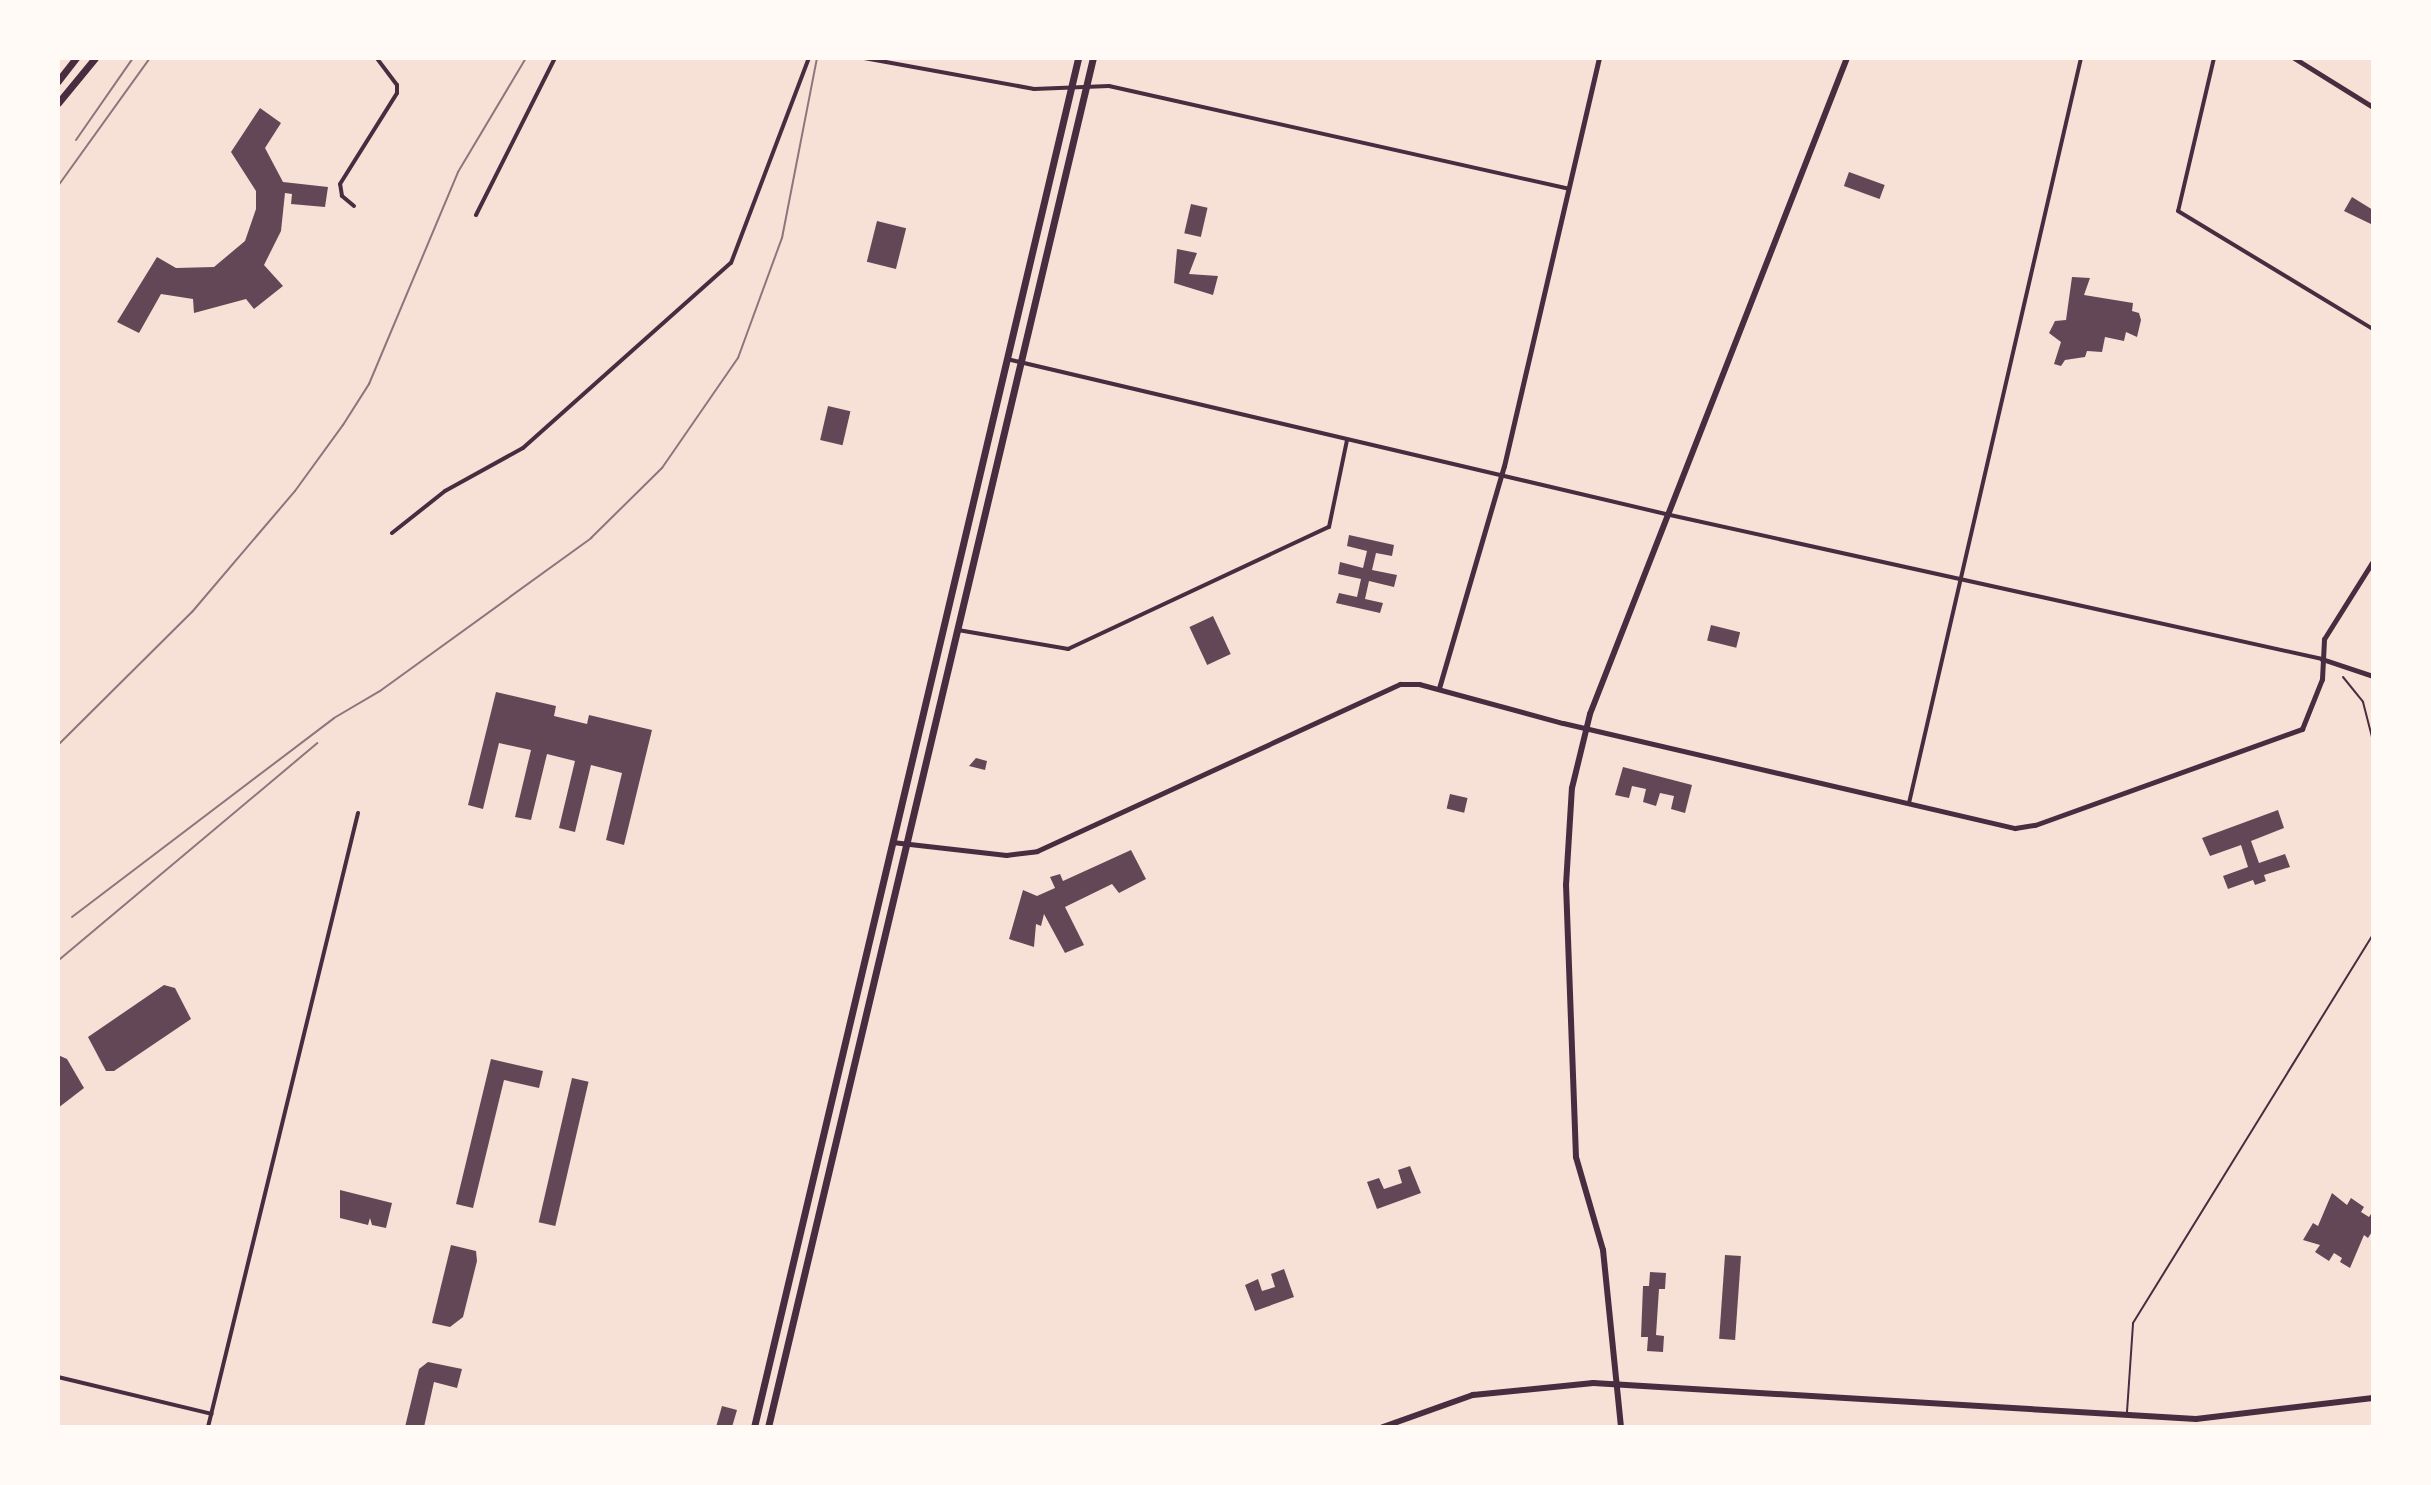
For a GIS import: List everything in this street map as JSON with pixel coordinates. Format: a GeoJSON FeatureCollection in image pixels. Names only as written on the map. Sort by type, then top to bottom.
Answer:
{"type":"FeatureCollection","features":[{"type":"Feature","properties":{"kind":"main road"},"geometry":{"type":"LineString","coordinates":[[58,81],[76,58]]}},
{"type":"Feature","properties":{"kind":"main road"},"geometry":{"type":"LineString","coordinates":[[58,103],[95,58]]}},
{"type":"Feature","properties":{"kind":"main road"},"geometry":{"type":"LineString","coordinates":[[754,1427],[1004,359],[1078,58]]}},
{"type":"Feature","properties":{"kind":"main road"},"geometry":{"type":"LineString","coordinates":[[768,1427],[1093,58]]}},
{"type":"Feature","properties":{"kind":"main road"},"geometry":{"type":"LineString","coordinates":[[1621,1427],[1603,1250],[1576,1157],[1566,885],[1572,788],[1587,727],[1847,58]]}},
{"type":"Feature","properties":{"kind":"main road"},"geometry":{"type":"LineString","coordinates":[[1383,1427],[1504,1389],[1615,1383],[2196,1419],[2373,1398]]}},
{"type":"Feature","properties":{"kind":"street"},"geometry":{"type":"LineString","coordinates":[[354,206],[342,196],[340,184],[397,93],[397,85],[377,58]]}},
{"type":"Feature","properties":{"kind":"street"},"geometry":{"type":"LineString","coordinates":[[476,215],[555,58]]}},
{"type":"Feature","properties":{"kind":"street"},"geometry":{"type":"LineString","coordinates":[[392,533],[445,491],[523,448],[731,263],[809,58]]}},
{"type":"Feature","properties":{"kind":"street"},"geometry":{"type":"LineString","coordinates":[[864,58],[1034,89],[1070,90],[1109,86],[1568,189]]}},
{"type":"Feature","properties":{"kind":"street"},"geometry":{"type":"LineString","coordinates":[[1439,688],[1501,476],[1599,58]]}},
{"type":"Feature","properties":{"kind":"street"},"geometry":{"type":"LineString","coordinates":[[1909,803],[2081,58]]}},
{"type":"Feature","properties":{"kind":"street"},"geometry":{"type":"LineString","coordinates":[[2214,58],[2178,211],[2373,329]]}},
{"type":"Feature","properties":{"kind":"street"},"geometry":{"type":"LineString","coordinates":[[2294,58],[2373,107]]}},
{"type":"Feature","properties":{"kind":"street"},"geometry":{"type":"LineString","coordinates":[[1004,359],[1670,515],[2322,659],[2373,676]]}},
{"type":"Feature","properties":{"kind":"street"},"geometry":{"type":"LineString","coordinates":[[957,630],[1068,649],[1281,551],[1329,527],[1347,440]]}},
{"type":"Feature","properties":{"kind":"street"},"geometry":{"type":"LineString","coordinates":[[891,842],[1006,855],[1037,851],[1400,684],[1439,688],[1587,727],[2015,828],[2075,811],[2302,729],[2322,679],[2324,639],[2373,561]]}},
{"type":"Feature","properties":{"kind":"street"},"geometry":{"type":"LineString","coordinates":[[208,1427],[358,813]]}},
{"type":"Feature","properties":{"kind":"street"},"geometry":{"type":"LineString","coordinates":[[58,1377],[212,1414]]}},
{"type":"Feature","properties":{"kind":"lane"},"geometry":{"type":"LineString","coordinates":[[2127,1417],[2133,1323],[2373,934]]}},
{"type":"Feature","properties":{"kind":"path"},"geometry":{"type":"LineString","coordinates":[[2343,677],[2363,702],[2373,741]]}},
{"type":"Feature","properties":{"kind":"building"},"geometry":{"type":"Polygon","coordinates":[[[260,108],[281,123],[265,148],[283,182],[328,187],[325,207],[291,204],[292,194],[285,193],[281,231],[264,265],[283,286],[254,309],[246,299],[194,313],[193,299],[161,294],[139,333],[117,322],[157,257],[176,268],[214,267],[245,241],[256,209],[256,191],[231,152],[260,108]]]}},
{"type":"Feature","properties":{"kind":"building"},"geometry":{"type":"Polygon","coordinates":[[[1849,172],[1885,185],[1880,199],[1844,186],[1849,172]]]}},
{"type":"Feature","properties":{"kind":"building"},"geometry":{"type":"Polygon","coordinates":[[[2352,197],[2373,210],[2373,225],[2344,211],[2352,197]]]}},
{"type":"Feature","properties":{"kind":"building"},"geometry":{"type":"Polygon","coordinates":[[[1191,204],[1208,208],[1201,237],[1184,233],[1191,204]]]}},
{"type":"Feature","properties":{"kind":"building"},"geometry":{"type":"Polygon","coordinates":[[[877,221],[906,228],[896,269],[867,262],[877,221]]]}},
{"type":"Feature","properties":{"kind":"building"},"geometry":{"type":"Polygon","coordinates":[[[1177,249],[1197,253],[1189,274],[1218,276],[1213,295],[1174,283],[1177,249]]]}},
{"type":"Feature","properties":{"kind":"building"},"geometry":{"type":"Polygon","coordinates":[[[2072,277],[2090,278],[2084,295],[2133,303],[2132,311],[2139,313],[2141,320],[2137,337],[2126,332],[2124,341],[2105,337],[2102,352],[2087,351],[2085,357],[2065,360],[2061,366],[2054,364],[2061,342],[2049,333],[2055,321],[2066,320],[2072,277]]]}},
{"type":"Feature","properties":{"kind":"building"},"geometry":{"type":"Polygon","coordinates":[[[828,406],[850,411],[843,445],[820,440],[828,406]]]}},
{"type":"Feature","properties":{"kind":"building"},"geometry":{"type":"Polygon","coordinates":[[[1349,535],[1394,545],[1392,556],[1376,553],[1372,570],[1397,575],[1394,587],[1369,581],[1365,599],[1383,603],[1380,613],[1336,603],[1339,593],[1357,597],[1361,579],[1338,574],[1340,562],[1363,568],[1367,551],[1347,546],[1349,535]]]}},
{"type":"Feature","properties":{"kind":"building"},"geometry":{"type":"Polygon","coordinates":[[[1213,616],[1231,654],[1207,665],[1189,627],[1213,616]]]}},
{"type":"Feature","properties":{"kind":"building"},"geometry":{"type":"Polygon","coordinates":[[[1711,625],[1740,632],[1736,648],[1707,641],[1711,625]]]}},
{"type":"Feature","properties":{"kind":"building"},"geometry":{"type":"Polygon","coordinates":[[[496,692],[556,706],[554,716],[587,724],[589,715],[652,730],[624,845],[606,840],[622,773],[591,765],[575,832],[559,828],[575,761],[547,754],[531,820],[515,817],[531,750],[499,743],[483,809],[468,805],[496,692]]]}},
{"type":"Feature","properties":{"kind":"building"},"geometry":{"type":"Polygon","coordinates":[[[976,758],[987,761],[985,770],[969,766],[976,758]]]}},
{"type":"Feature","properties":{"kind":"building"},"geometry":{"type":"Polygon","coordinates":[[[1623,767],[1692,785],[1685,813],[1671,809],[1674,796],[1660,793],[1656,806],[1643,802],[1646,789],[1632,786],[1629,798],[1615,795],[1623,767]]]}},
{"type":"Feature","properties":{"kind":"building"},"geometry":{"type":"Polygon","coordinates":[[[1450,794],[1468,798],[1464,813],[1447,809],[1450,794]]]}},
{"type":"Feature","properties":{"kind":"building"},"geometry":{"type":"Polygon","coordinates":[[[2278,810],[2284,828],[2251,841],[2259,863],[2285,854],[2290,867],[2264,875],[2266,881],[2255,885],[2253,880],[2228,889],[2223,876],[2248,867],[2241,845],[2210,856],[2202,838],[2278,810]]]}},
{"type":"Feature","properties":{"kind":"building"},"geometry":{"type":"Polygon","coordinates":[[[1131,850],[1146,879],[1119,893],[1112,884],[1065,907],[1084,945],[1065,953],[1044,914],[1041,926],[1036,924],[1034,947],[1009,939],[1023,890],[1037,896],[1055,888],[1050,877],[1060,874],[1063,881],[1131,850]]]}},
{"type":"Feature","properties":{"kind":"building"},"geometry":{"type":"Polygon","coordinates":[[[164,985],[175,988],[191,1019],[114,1071],[106,1071],[88,1037],[164,985]]]}},
{"type":"Feature","properties":{"kind":"building"},"geometry":{"type":"Polygon","coordinates":[[[58,1055],[67,1059],[84,1088],[58,1108],[58,1055]]]}},
{"type":"Feature","properties":{"kind":"building"},"geometry":{"type":"Polygon","coordinates":[[[491,1059],[543,1071],[539,1088],[504,1080],[473,1208],[456,1204],[491,1059]]]}},
{"type":"Feature","properties":{"kind":"building"},"geometry":{"type":"Polygon","coordinates":[[[572,1078],[589,1082],[555,1226],[539,1222],[572,1078]]]}},
{"type":"Feature","properties":{"kind":"building"},"geometry":{"type":"Polygon","coordinates":[[[1410,1166],[1421,1193],[1377,1209],[1367,1182],[1379,1178],[1384,1189],[1402,1183],[1398,1170],[1410,1166]]]}},
{"type":"Feature","properties":{"kind":"building"},"geometry":{"type":"Polygon","coordinates":[[[340,1190],[392,1203],[386,1228],[372,1225],[370,1218],[368,1225],[340,1218],[340,1190]]]}},
{"type":"Feature","properties":{"kind":"building"},"geometry":{"type":"Polygon","coordinates":[[[2332,1193],[2347,1205],[2351,1198],[2364,1207],[2361,1212],[2369,1217],[2373,1211],[2373,1230],[2368,1238],[2364,1235],[2350,1268],[2340,1262],[2342,1258],[2334,1253],[2329,1261],[2315,1252],[2320,1245],[2303,1240],[2313,1223],[2318,1226],[2332,1193]]]}},
{"type":"Feature","properties":{"kind":"building"},"geometry":{"type":"Polygon","coordinates":[[[451,1245],[476,1251],[477,1261],[463,1317],[450,1327],[432,1323],[451,1245]]]}},
{"type":"Feature","properties":{"kind":"building"},"geometry":{"type":"Polygon","coordinates":[[[1725,1255],[1741,1256],[1735,1340],[1719,1339],[1725,1255]]]}},
{"type":"Feature","properties":{"kind":"building"},"geometry":{"type":"Polygon","coordinates":[[[1284,1269],[1294,1297],[1255,1311],[1245,1285],[1258,1279],[1262,1291],[1275,1287],[1271,1274],[1284,1269]]]}},
{"type":"Feature","properties":{"kind":"building"},"geometry":{"type":"Polygon","coordinates":[[[1650,1272],[1666,1273],[1665,1289],[1659,1289],[1656,1335],[1664,1336],[1663,1352],[1647,1351],[1648,1337],[1641,1337],[1643,1286],[1649,1286],[1650,1272]]]}},
{"type":"Feature","properties":{"kind":"building"},"geometry":{"type":"Polygon","coordinates":[[[428,1362],[462,1369],[457,1388],[434,1382],[424,1427],[405,1427],[419,1369],[428,1362]]]}},
{"type":"Feature","properties":{"kind":"building"},"geometry":{"type":"Polygon","coordinates":[[[722,1406],[737,1410],[732,1427],[716,1427],[722,1406]]]}},
{"type":"Feature","properties":{"kind":"railway"},"geometry":{"type":"LineString","coordinates":[[76,140],[133,58]]}},
{"type":"Feature","properties":{"kind":"railway"},"geometry":{"type":"LineString","coordinates":[[58,186],[150,58]]}},
{"type":"Feature","properties":{"kind":"railway"},"geometry":{"type":"LineString","coordinates":[[58,745],[192,612],[295,491],[343,425],[369,384],[458,172],[526,58]]}},
{"type":"Feature","properties":{"kind":"railway"},"geometry":{"type":"LineString","coordinates":[[72,917],[334,718],[380,691],[591,538],[662,468],[738,358],[782,238],[817,58]]}},
{"type":"Feature","properties":{"kind":"railway"},"geometry":{"type":"LineString","coordinates":[[60,959],[317,743]]}}]}
